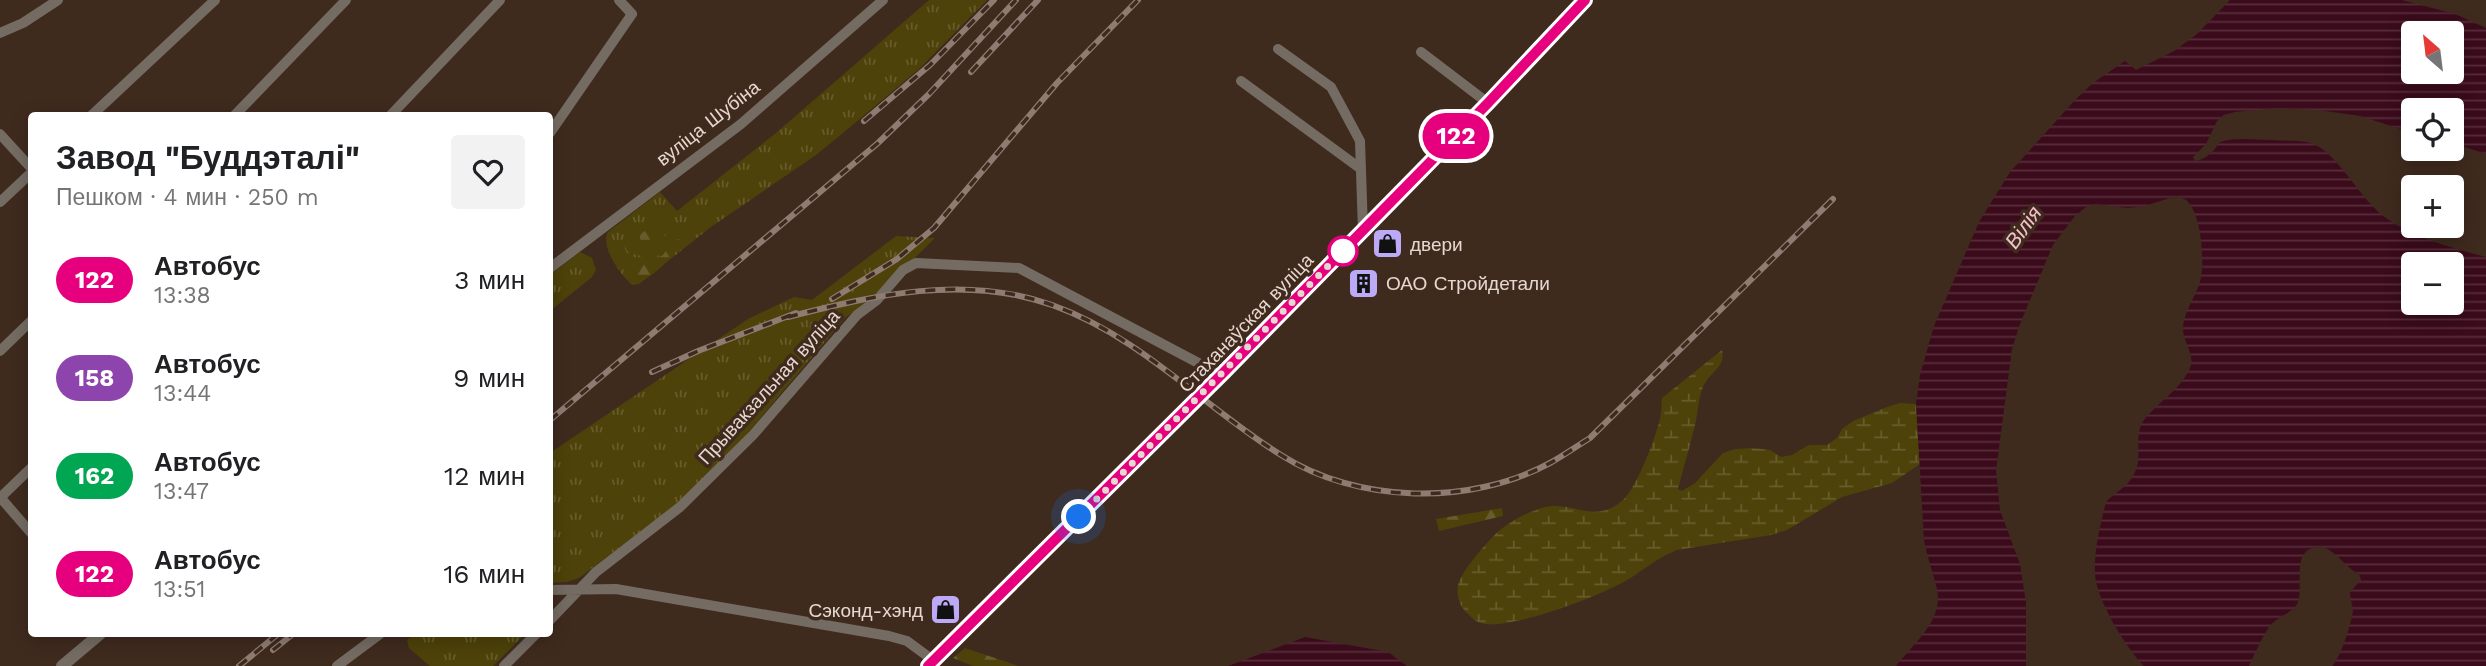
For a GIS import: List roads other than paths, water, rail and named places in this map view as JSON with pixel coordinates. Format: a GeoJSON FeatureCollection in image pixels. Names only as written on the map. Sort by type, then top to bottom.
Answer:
{"type":"FeatureCollection","features":[{"type":"Feature","properties":{"kind":"street"},"geometry":{"type":"LineString","coordinates":[[0,33],[23,23],[58,0]]}},
{"type":"Feature","properties":{"kind":"street"},"geometry":{"type":"LineString","coordinates":[[95,112],[215,0]]}},
{"type":"Feature","properties":{"kind":"street"},"geometry":{"type":"LineString","coordinates":[[238,112],[346,0]]}},
{"type":"Feature","properties":{"kind":"street"},"geometry":{"type":"LineString","coordinates":[[394,112],[500,0]]}},
{"type":"Feature","properties":{"kind":"street"},"geometry":{"type":"LineString","coordinates":[[553,129],[632,14],[619,0]]}},
{"type":"Feature","properties":{"kind":"street","name":"вуліца Шубіна"},"geometry":{"type":"LineString","coordinates":[[553,266],[741,124],[883,0]]}},
{"type":"Feature","properties":{"kind":"street","name":"Стаханаўская вуліца"},"geometry":{"type":"LineString","coordinates":[[931,663],[1222,375],[1585,0]]}},
{"type":"Feature","properties":{"kind":"street"},"geometry":{"type":"LineString","coordinates":[[1278,49],[1331,87],[1360,141],[1363,231]]}},
{"type":"Feature","properties":{"kind":"street"},"geometry":{"type":"LineString","coordinates":[[1421,52],[1488,103]]}},
{"type":"Feature","properties":{"kind":"street"},"geometry":{"type":"LineString","coordinates":[[1241,81],[1362,169]]}},
{"type":"Feature","properties":{"kind":"street"},"geometry":{"type":"LineString","coordinates":[[0,134],[28,166]]}},
{"type":"Feature","properties":{"kind":"street"},"geometry":{"type":"LineString","coordinates":[[0,202],[28,174]]}},
{"type":"Feature","properties":{"kind":"street","name":"Прывакзальная вуліца"},"geometry":{"type":"LineString","coordinates":[[553,618],[597,572],[680,508],[744,444],[857,315],[877,300],[904,270],[916,262],[1019,268],[1222,375]]}},
{"type":"Feature","properties":{"kind":"street"},"geometry":{"type":"LineString","coordinates":[[0,351],[28,324]]}},
{"type":"Feature","properties":{"kind":"street"},"geometry":{"type":"LineString","coordinates":[[28,471],[0,497],[28,529]]}},
{"type":"Feature","properties":{"kind":"street"},"geometry":{"type":"LineString","coordinates":[[553,590],[616,589],[889,636],[907,642],[931,663]]}},
{"type":"Feature","properties":{"kind":"street"},"geometry":{"type":"LineString","coordinates":[[62,666],[96,637]]}},
{"type":"Feature","properties":{"kind":"street"},"geometry":{"type":"LineString","coordinates":[[337,666],[376,637]]}},
{"type":"Feature","properties":{"kind":"street"},"geometry":{"type":"LineString","coordinates":[[503,666],[533,637]]}},
{"type":"Feature","properties":{"kind":"water","name":"Вілія"},"geometry":{"type":"Polygon","coordinates":[[[2230,0],[2402,0],[2455,14],[2486,28],[2486,154],[2464,147],[2464,98],[2401,98],[2401,129],[2360,116],[2318,110],[2278,108],[2224,115],[2217,121],[2206,144],[2193,157],[2195,161],[2203,159],[2220,142],[2233,140],[2311,143],[2321,148],[2340,166],[2376,210],[2401,227],[2401,238],[2424,238],[2486,257],[2486,666],[2332,666],[2342,648],[2351,621],[2353,609],[2350,592],[2361,580],[2359,574],[2330,550],[2319,547],[2310,549],[2301,560],[2296,606],[2269,627],[2249,666],[2144,666],[2121,636],[2106,609],[2097,584],[2096,547],[2106,502],[2127,484],[2137,467],[2141,425],[2181,383],[2190,368],[2190,353],[2183,327],[2185,315],[2200,282],[2201,239],[2191,207],[2186,200],[2176,196],[2145,206],[2128,208],[2095,204],[2075,216],[2053,245],[2012,349],[1996,471],[2000,510],[2020,564],[2026,603],[2026,666],[1896,666],[1926,631],[1936,611],[1938,600],[1924,540],[1916,404],[1920,375],[1934,326],[1979,222],[2010,172],[2093,83],[2125,61],[2136,70],[2174,51],[2197,34],[2230,0]]]}},
{"type":"Feature","properties":{"kind":"water"},"geometry":{"type":"Polygon","coordinates":[[[1305,637],[1388,652],[1407,666],[1228,666],[1305,637]]]}},
{"type":"Feature","properties":{"kind":"railway"},"geometry":{"type":"LineString","coordinates":[[864,121],[930,65],[994,0]]}},
{"type":"Feature","properties":{"kind":"railway"},"geometry":{"type":"LineString","coordinates":[[553,417],[878,143],[929,94],[1016,0]]}},
{"type":"Feature","properties":{"kind":"railway"},"geometry":{"type":"LineString","coordinates":[[971,72],[1038,0]]}},
{"type":"Feature","properties":{"kind":"railway"},"geometry":{"type":"LineString","coordinates":[[832,299],[897,259],[934,228],[1057,83],[1138,0]]}},
{"type":"Feature","properties":{"kind":"railway"},"geometry":{"type":"LineString","coordinates":[[788,317],[853,301],[920,291],[953,289],[1019,296],[1084,318],[1114,335],[1143,353],[1253,436],[1311,471],[1344,483],[1379,490],[1414,494],[1450,492],[1485,487],[1519,477],[1550,463],[1590,438],[1833,199]]}},
{"type":"Feature","properties":{"kind":"railway"},"geometry":{"type":"LineString","coordinates":[[652,372],[796,313]]}},
{"type":"Feature","properties":{"kind":"railway"},"geometry":{"type":"LineString","coordinates":[[239,666],[274,637]]}},
{"type":"Feature","properties":{"kind":"railway"},"geometry":{"type":"LineString","coordinates":[[273,650],[289,637]]}},
{"type":"Feature","properties":{"kind":"place","name":"двери"},"geometry":{"type":"Point","coordinates":[1387,244]}},
{"type":"Feature","properties":{"kind":"place","name":"ОАО Стройдетали"},"geometry":{"type":"Point","coordinates":[1363,283]}},
{"type":"Feature","properties":{"kind":"place","name":"Сэконд-хэнд"},"geometry":{"type":"Point","coordinates":[946,610]}}]}
